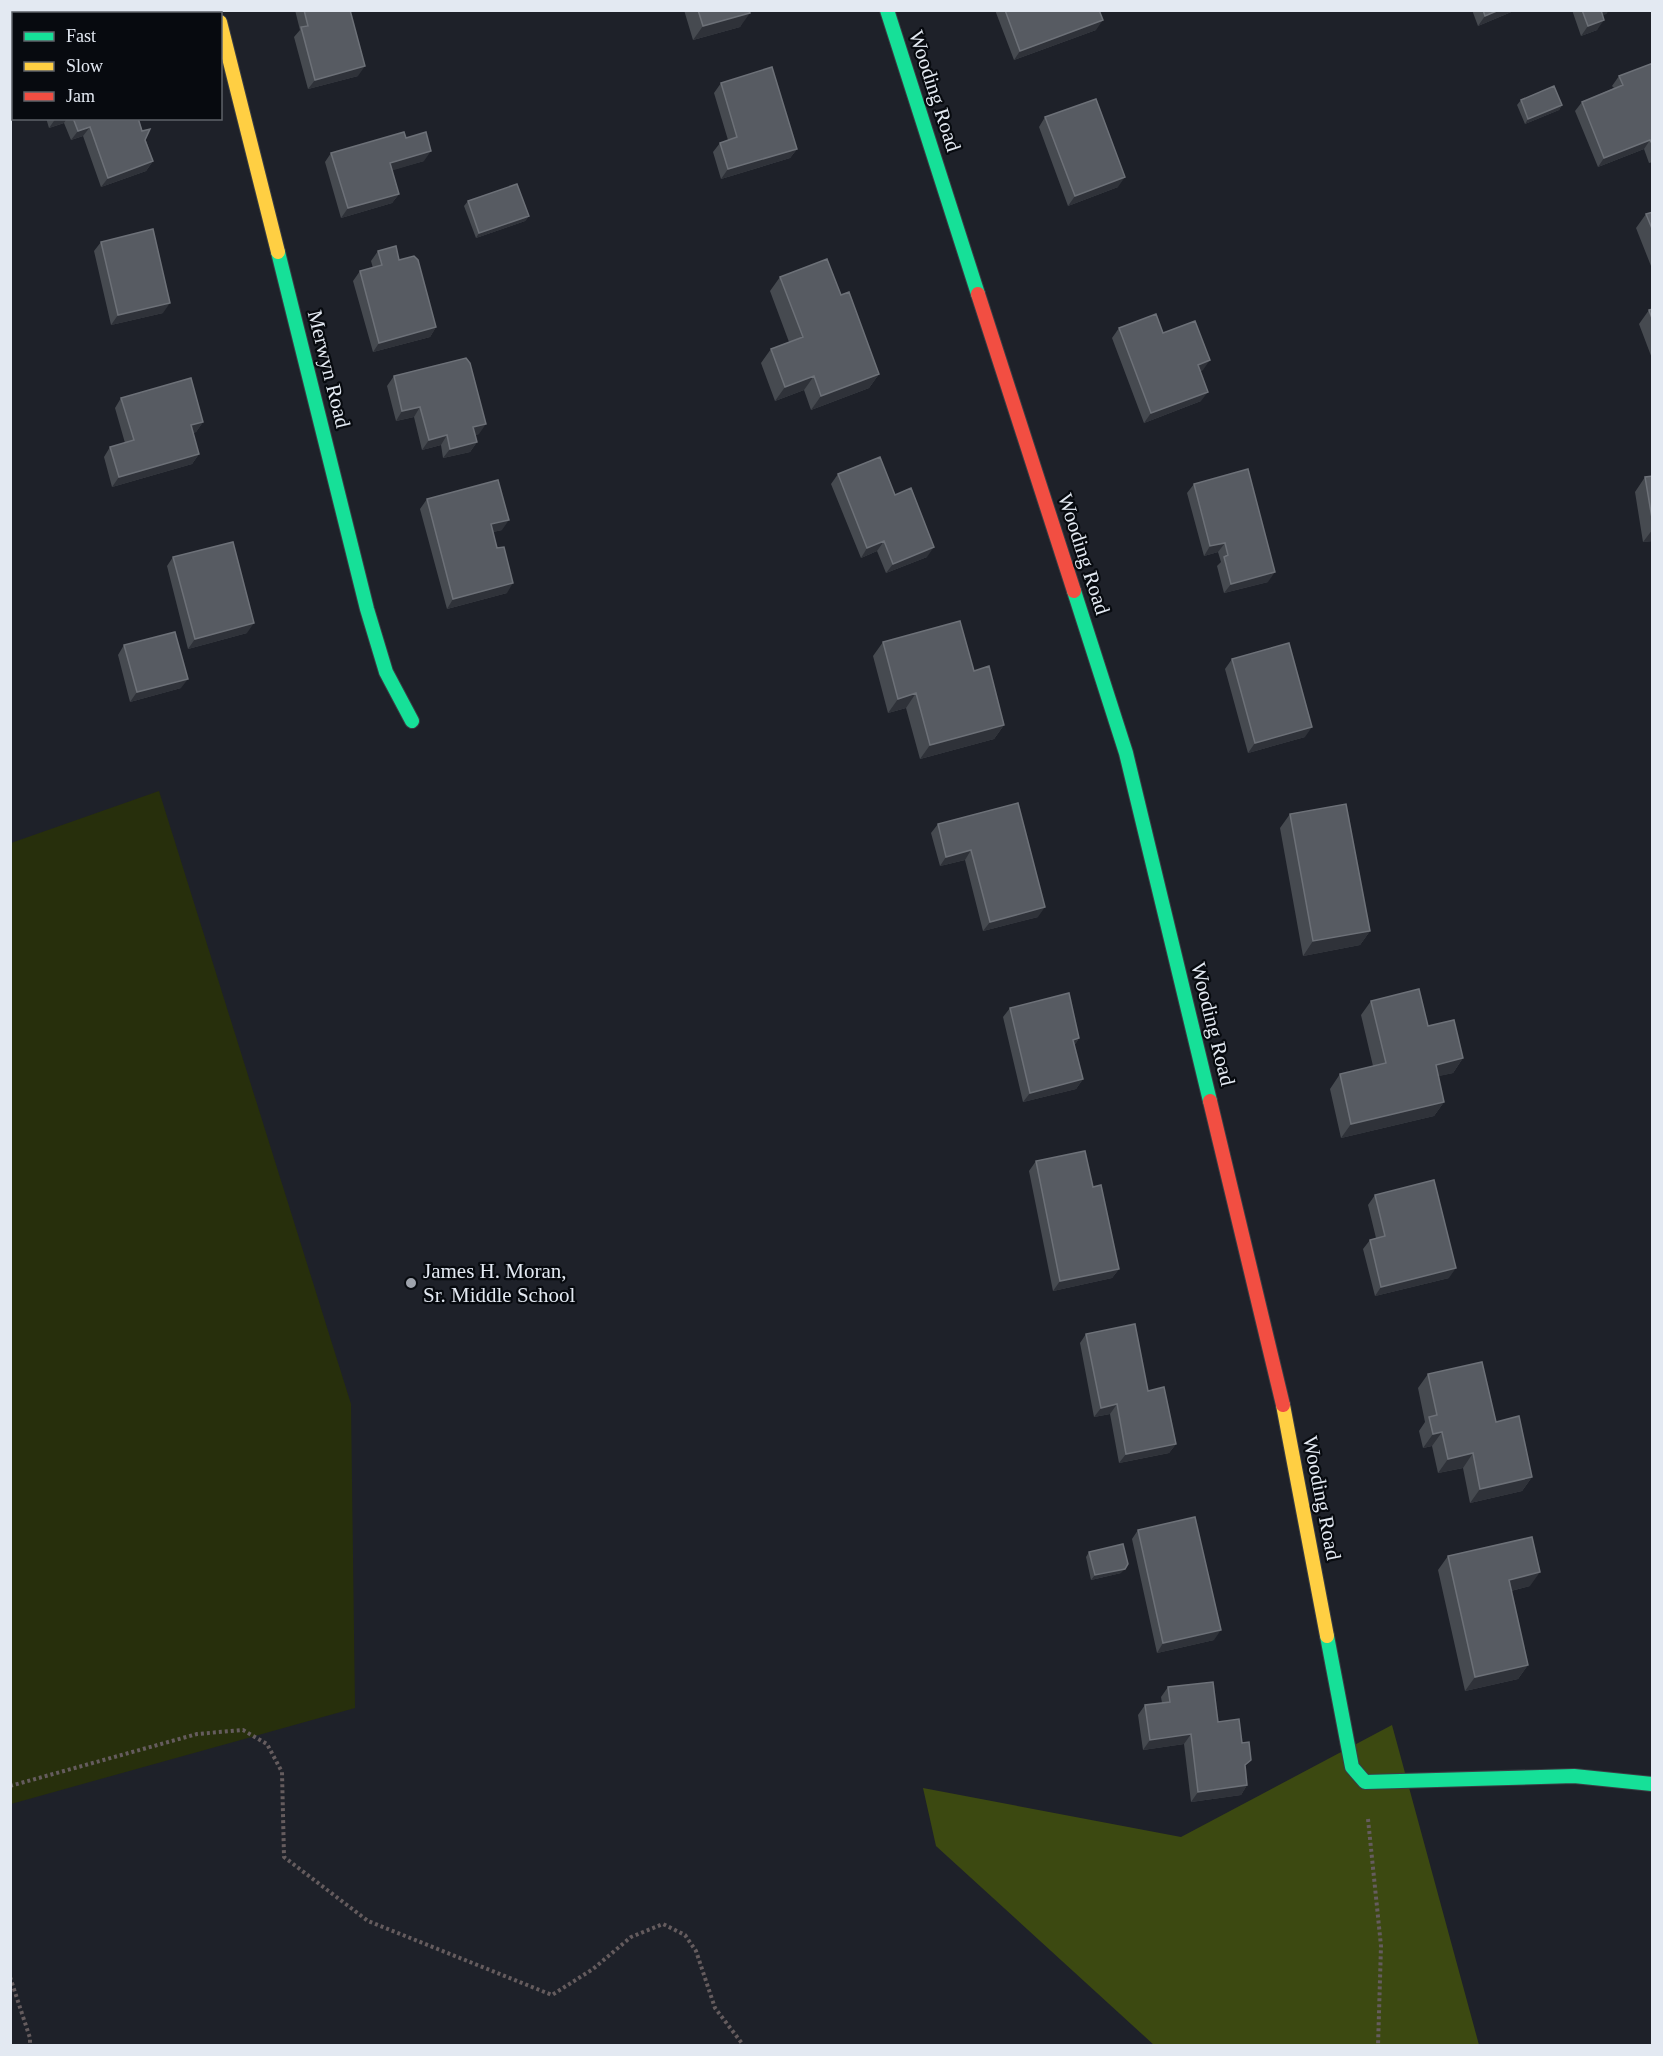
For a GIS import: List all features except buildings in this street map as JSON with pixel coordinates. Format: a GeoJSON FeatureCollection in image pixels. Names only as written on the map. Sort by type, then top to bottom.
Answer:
{"type":"FeatureCollection","features":[{"type":"Feature","properties":{"kind":"street","name":"Wooding Road"},"geometry":{"type":"LineString","coordinates":[[887,10],[1126,753],[1278,1381],[1352,1767],[1365,1782]]}},
{"type":"Feature","properties":{"kind":"street","name":"Merwyn Road"},"geometry":{"type":"LineString","coordinates":[[222,30],[367,609],[386,672],[412,721]]}},
{"type":"Feature","properties":{"kind":"street"},"geometry":{"type":"LineString","coordinates":[[1365,1782],[1574,1776],[1653,1784]]}},
{"type":"Feature","properties":{"kind":"path"},"geometry":{"type":"LineString","coordinates":[[10,1786],[197,1734],[243,1730],[267,1744],[282,1772],[284,1857],[368,1921],[552,1995],[593,1969],[631,1937],[663,1924],[685,1935],[696,1951],[715,2008],[744,2046]]}},
{"type":"Feature","properties":{"kind":"path"},"geometry":{"type":"LineString","coordinates":[[1365,1782],[1381,1946],[1378,2046]]}},
{"type":"Feature","properties":{"kind":"path"},"geometry":{"type":"LineString","coordinates":[[10,1977],[30,2038],[30,2046]]}},
{"type":"Feature","properties":{"kind":"green space"},"geometry":{"type":"Polygon","coordinates":[[[159,791],[351,1404],[355,1708],[11,1804],[11,843],[159,791]]]}},
{"type":"Feature","properties":{"kind":"green space"},"geometry":{"type":"Polygon","coordinates":[[[1392,1725],[1479,2045],[1154,2045],[936,1846],[923,1788],[1181,1837],[1392,1725]]]}},
{"type":"Feature","properties":{"kind":"traffic: fast"},"geometry":{"type":"LineString","coordinates":[[887,10],[978,294]]}},
{"type":"Feature","properties":{"kind":"traffic: fast"},"geometry":{"type":"LineString","coordinates":[[278,252],[367,609],[386,672],[412,721]]}},
{"type":"Feature","properties":{"kind":"traffic: fast"},"geometry":{"type":"LineString","coordinates":[[1074,591],[1126,753],[1210,1101]]}},
{"type":"Feature","properties":{"kind":"traffic: fast"},"geometry":{"type":"LineString","coordinates":[[1327,1636],[1352,1767],[1365,1782],[1574,1776],[1652,1784]]}},
{"type":"Feature","properties":{"kind":"traffic: slow"},"geometry":{"type":"LineString","coordinates":[[222,30],[278,252]]}},
{"type":"Feature","properties":{"kind":"traffic: slow"},"geometry":{"type":"LineString","coordinates":[[1283,1405],[1327,1636]]}},
{"type":"Feature","properties":{"kind":"traffic: jam"},"geometry":{"type":"LineString","coordinates":[[978,294],[1074,591]]}},
{"type":"Feature","properties":{"kind":"traffic: jam"},"geometry":{"type":"LineString","coordinates":[[1210,1101],[1283,1405]]}},
{"type":"Feature","properties":{"kind":"place","name":"James H. Moran, Sr. Middle School"},"geometry":{"type":"Point","coordinates":[411,1283]}}]}
